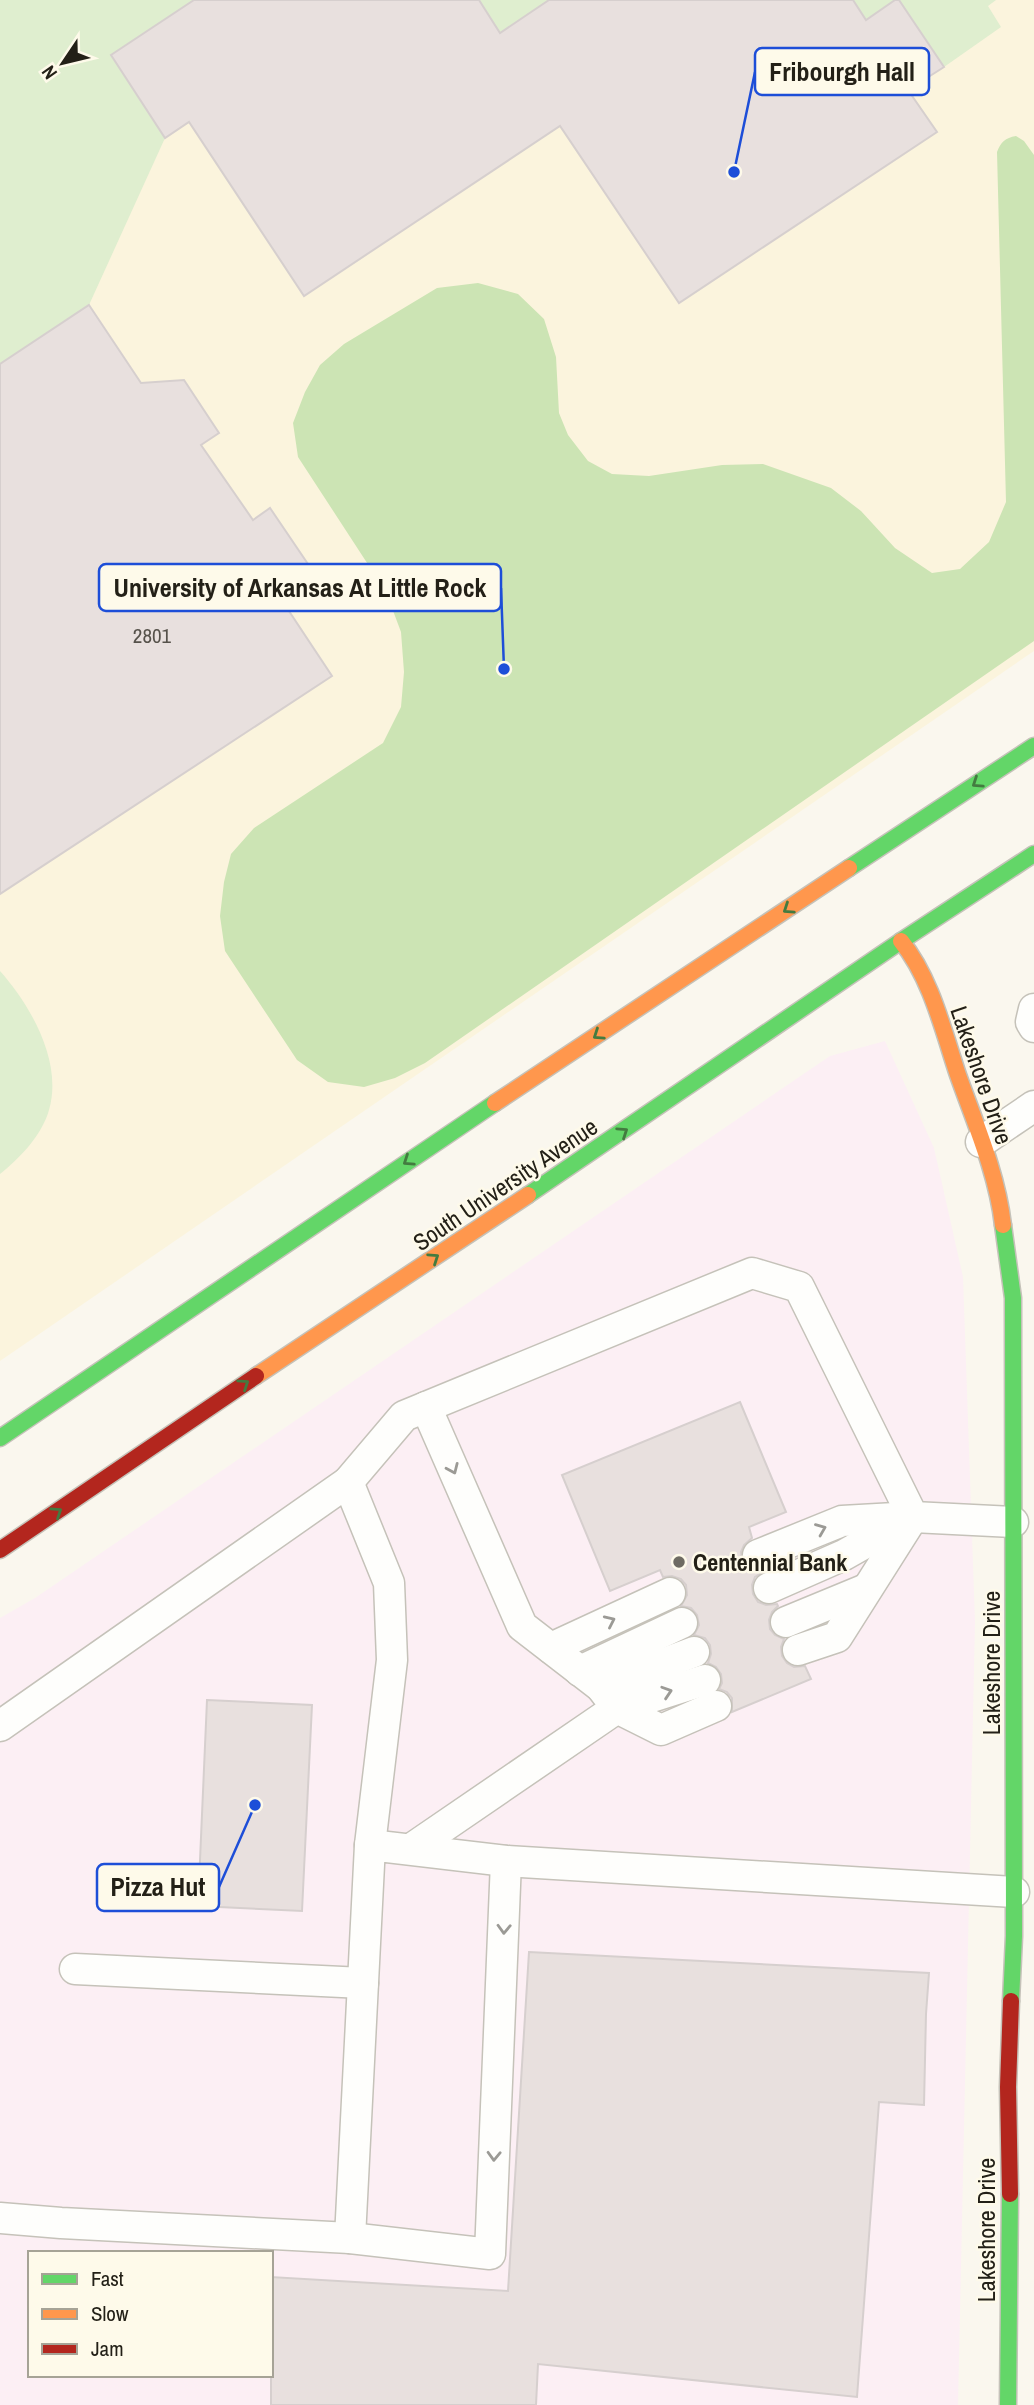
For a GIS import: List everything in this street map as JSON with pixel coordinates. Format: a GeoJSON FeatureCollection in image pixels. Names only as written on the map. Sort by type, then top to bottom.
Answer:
{"type":"FeatureCollection","features":[{"type":"Feature","properties":{"kind":"main road"},"geometry":{"type":"LineString","coordinates":[[0,1438],[378,1181],[1034,746]]}},
{"type":"Feature","properties":{"kind":"main road","name":"South University Avenue"},"geometry":{"type":"LineString","coordinates":[[0,1550],[1034,854]]}},
{"type":"Feature","properties":{"kind":"main road","name":"Lakeshore Drive"},"geometry":{"type":"LineString","coordinates":[[901,941],[913,956],[935,1008],[981,1142],[1002,1214],[1013,1298],[1013,1522],[1024,1627],[1024,1734],[1014,1892],[1008,2087],[1022,2227],[1008,2405]]}},
{"type":"Feature","properties":{"kind":"lane"},"geometry":{"type":"LineString","coordinates":[[1034,1009],[1031,1022],[1034,1027]]}},
{"type":"Feature","properties":{"kind":"lane"},"geometry":{"type":"LineString","coordinates":[[981,1142],[1034,1106]]}},
{"type":"Feature","properties":{"kind":"lane"},"geometry":{"type":"LineString","coordinates":[[0,1726],[348,1482],[404,1416],[752,1273],[799,1287],[913,1517]]}},
{"type":"Feature","properties":{"kind":"lane"},"geometry":{"type":"LineString","coordinates":[[426,1407],[522,1626],[599,1689],[711,1693]]}},
{"type":"Feature","properties":{"kind":"lane"},"geometry":{"type":"LineString","coordinates":[[348,1482],[389,1583],[392,1660],[370,1845],[350,2238]]}},
{"type":"Feature","properties":{"kind":"lane"},"geometry":{"type":"LineString","coordinates":[[758,1555],[842,1521],[913,1517],[1013,1522]]}},
{"type":"Feature","properties":{"kind":"lane"},"geometry":{"type":"LineString","coordinates":[[769,1588],[844,1555],[913,1517]]}},
{"type":"Feature","properties":{"kind":"lane"},"geometry":{"type":"LineString","coordinates":[[802,1659],[837,1637],[913,1517]]}},
{"type":"Feature","properties":{"kind":"lane"},"geometry":{"type":"LineString","coordinates":[[786,1622],[866,1589]]}},
{"type":"Feature","properties":{"kind":"lane"},"geometry":{"type":"LineString","coordinates":[[551,1648],[670,1593]]}},
{"type":"Feature","properties":{"kind":"lane"},"geometry":{"type":"LineString","coordinates":[[411,1849],[599,1689],[682,1623]]}},
{"type":"Feature","properties":{"kind":"lane"},"geometry":{"type":"LineString","coordinates":[[599,1689],[694,1652]]}},
{"type":"Feature","properties":{"kind":"lane"},"geometry":{"type":"LineString","coordinates":[[370,1845],[506,1861],[1014,1892]]}},
{"type":"Feature","properties":{"kind":"lane"},"geometry":{"type":"LineString","coordinates":[[0,2218],[61,2224],[350,2238],[491,2254],[506,1861]]}},
{"type":"Feature","properties":{"kind":"lane"},"geometry":{"type":"LineString","coordinates":[[75,1969],[363,1983]]}},
{"type":"Feature","properties":{"kind":"shaded area"},"geometry":{"type":"Polygon","coordinates":[[[0,0],[1034,0],[1034,651],[0,1361],[0,0]]]}},
{"type":"Feature","properties":{"kind":"shaded area"},"geometry":{"type":"Polygon","coordinates":[[[885,1041],[934,1148],[963,1277],[975,1622],[958,2405],[0,2405],[0,1618],[35,1598],[830,1056],[885,1041]]]}},
{"type":"Feature","properties":{"kind":"green space"},"geometry":{"type":"Polygon","coordinates":[[[0,0],[194,0],[111,55],[165,138],[89,305],[0,364],[0,0]]]}},
{"type":"Feature","properties":{"kind":"green space"},"geometry":{"type":"Polygon","coordinates":[[[479,0],[549,0],[500,33],[479,0]]]}},
{"type":"Feature","properties":{"kind":"green space"},"geometry":{"type":"Polygon","coordinates":[[[852,0],[895,0],[866,20],[852,0]]]}},
{"type":"Feature","properties":{"kind":"green space"},"geometry":{"type":"Polygon","coordinates":[[[899,0],[996,0],[988,6],[1001,27],[944,67],[899,0]]]}},
{"type":"Feature","properties":{"kind":"green space"},"geometry":{"type":"Polygon","coordinates":[[[1016,136],[1024,141],[1034,155],[1034,641],[425,1063],[395,1078],[364,1087],[328,1082],[297,1060],[225,951],[220,916],[231,854],[254,828],[383,743],[401,707],[404,672],[401,632],[386,592],[298,457],[293,423],[305,392],[320,365],[344,344],[437,288],[478,283],[518,294],[544,319],[556,357],[559,413],[568,435],[588,461],[612,474],[649,476],[722,465],[763,464],[831,488],[861,511],[895,548],[932,573],[960,569],[989,542],[1006,502],[997,152],[1004,141],[1016,136]]]}},
{"type":"Feature","properties":{"kind":"green space"},"geometry":{"type":"Polygon","coordinates":[[[0,971],[23,1001],[41,1036],[52,1073],[52,1092],[46,1119],[36,1137],[0,1174],[0,971]]]}},
{"type":"Feature","properties":{"kind":"building"},"geometry":{"type":"Polygon","coordinates":[[[194,0],[479,0],[500,33],[549,0],[853,0],[866,20],[899,0],[944,67],[908,90],[937,132],[679,303],[560,126],[304,296],[189,122],[165,138],[111,55],[194,0]]]}},
{"type":"Feature","properties":{"kind":"building"},"geometry":{"type":"Polygon","coordinates":[[[89,305],[141,383],[184,380],[219,433],[201,445],[253,520],[270,508],[312,570],[277,593],[332,676],[0,894],[0,364],[89,305]]]}},
{"type":"Feature","properties":{"kind":"building","name":"Centennial Bank"},"geometry":{"type":"Polygon","coordinates":[[[740,1402],[786,1512],[749,1527],[752,1538],[744,1545],[741,1552],[742,1561],[748,1569],[763,1572],[755,1577],[752,1585],[758,1602],[778,1606],[769,1620],[770,1629],[784,1639],[782,1656],[794,1667],[805,1666],[811,1679],[732,1712],[732,1698],[719,1689],[722,1683],[721,1674],[716,1667],[708,1663],[710,1645],[705,1638],[694,1635],[699,1625],[697,1615],[691,1608],[681,1606],[687,1595],[686,1585],[681,1579],[663,1577],[660,1570],[610,1591],[562,1475],[740,1402]]]}},
{"type":"Feature","properties":{"kind":"building"},"geometry":{"type":"Polygon","coordinates":[[[207,1700],[312,1705],[302,1911],[198,1906],[207,1700]]]}},
{"type":"Feature","properties":{"kind":"building"},"geometry":{"type":"Polygon","coordinates":[[[529,1952],[929,1973],[924,2105],[879,2102],[857,2397],[538,2364],[536,2405],[271,2405],[273,2277],[508,2291],[529,1952]]]}},
{"type":"Feature","properties":{"kind":"traffic: fast"},"geometry":{"type":"LineString","coordinates":[[849,868],[1034,746]]}},
{"type":"Feature","properties":{"kind":"traffic: fast"},"geometry":{"type":"LineString","coordinates":[[528,1195],[901,941],[1034,854]]}},
{"type":"Feature","properties":{"kind":"traffic: fast"},"geometry":{"type":"LineString","coordinates":[[0,1438],[495,1103]]}},
{"type":"Feature","properties":{"kind":"traffic: fast"},"geometry":{"type":"LineString","coordinates":[[1003,1225],[1013,1298],[1014,1936],[1011,2001]]}},
{"type":"Feature","properties":{"kind":"traffic: fast"},"geometry":{"type":"LineString","coordinates":[[1008,2405],[1010,2194]]}},
{"type":"Feature","properties":{"kind":"traffic: slow"},"geometry":{"type":"LineString","coordinates":[[495,1103],[849,868]]}},
{"type":"Feature","properties":{"kind":"traffic: slow"},"geometry":{"type":"LineString","coordinates":[[901,941],[920,971],[935,1005],[991,1167],[1003,1225]]}},
{"type":"Feature","properties":{"kind":"traffic: slow"},"geometry":{"type":"LineString","coordinates":[[256,1376],[528,1195]]}},
{"type":"Feature","properties":{"kind":"traffic: jam"},"geometry":{"type":"LineString","coordinates":[[0,1550],[256,1376]]}},
{"type":"Feature","properties":{"kind":"traffic: jam"},"geometry":{"type":"LineString","coordinates":[[1010,2194],[1008,2087],[1011,2001]]}},
{"type":"Feature","properties":{"kind":"place","name":"Fribourgh Hall"},"geometry":{"type":"Point","coordinates":[734,172]}},
{"type":"Feature","properties":{"kind":"place","name":"University of Arkansas At Little Rock"},"geometry":{"type":"Point","coordinates":[504,669]}},
{"type":"Feature","properties":{"kind":"place","name":"Centennial Bank"},"geometry":{"type":"Point","coordinates":[679,1562]}},
{"type":"Feature","properties":{"kind":"place","name":"Pizza Hut"},"geometry":{"type":"Point","coordinates":[255,1805]}}]}
